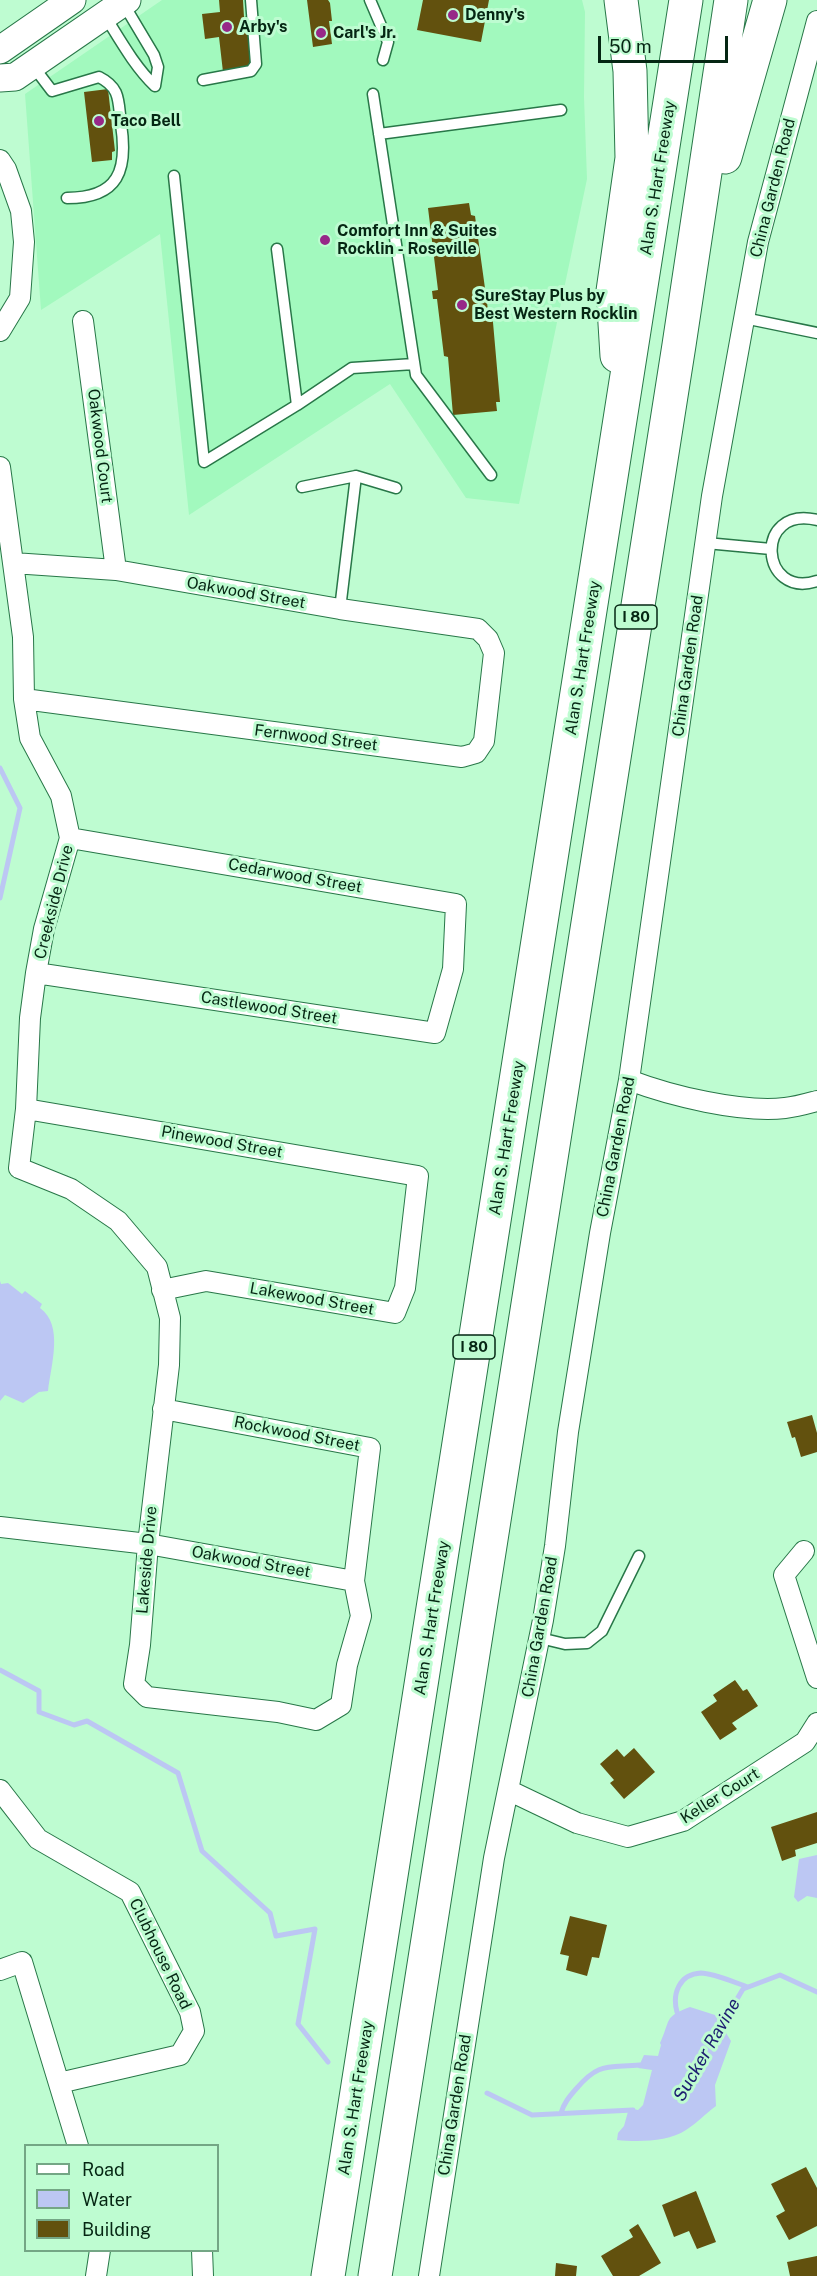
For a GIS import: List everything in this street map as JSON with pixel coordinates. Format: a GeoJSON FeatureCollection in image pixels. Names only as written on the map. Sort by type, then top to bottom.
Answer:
{"type":"FeatureCollection","features":[{"type":"Feature","properties":{"kind":"highway"},"geometry":{"type":"LineString","coordinates":[[621,0],[630,71],[632,158],[613,291],[621,417]]}},
{"type":"Feature","properties":{"kind":"highway","name":"Alan S. Hart Freeway"},"geometry":{"type":"LineString","coordinates":[[328,2276],[686,0]]}},
{"type":"Feature","properties":{"kind":"highway","name":"I 80"},"geometry":{"type":"LineString","coordinates":[[375,2276],[679,345],[731,0]]}},
{"type":"Feature","properties":{"kind":"highway"},"geometry":{"type":"LineString","coordinates":[[679,345],[731,134],[770,0]]}},
{"type":"Feature","properties":{"kind":"main road"},"geometry":{"type":"LineString","coordinates":[[0,50],[72,0]]}},
{"type":"Feature","properties":{"kind":"main road"},"geometry":{"type":"LineString","coordinates":[[0,78],[15,77],[114,4]]}},
{"type":"Feature","properties":{"kind":"street","name":"China Garden Road"},"geometry":{"type":"LineString","coordinates":[[429,2276],[494,1857],[540,1638],[555,1546],[568,1432],[598,1245],[629,1080],[706,543],[744,318],[758,242],[817,21]]}},
{"type":"Feature","properties":{"kind":"street"},"geometry":{"type":"LineString","coordinates":[[0,160],[6,169],[21,212],[24,242],[20,298],[0,332]]}},
{"type":"Feature","properties":{"kind":"street","name":"Oakwood Court"},"geometry":{"type":"LineString","coordinates":[[83,321],[116,570]]}},
{"type":"Feature","properties":{"kind":"street","name":"Creekside Drive"},"geometry":{"type":"LineString","coordinates":[[0,467],[23,637],[24,699],[30,738],[61,796],[70,838],[44,929],[36,973],[30,1018],[26,1109],[10,1169]]}},
{"type":"Feature","properties":{"kind":"street","name":"Oakwood Street"},"geometry":{"type":"LineString","coordinates":[[13,563],[116,570],[340,609],[478,629]]}},
{"type":"Feature","properties":{"kind":"street","name":"Fernwood Street"},"geometry":{"type":"LineString","coordinates":[[24,699],[462,757],[476,753],[484,741],[494,652],[488,639],[478,629]]}},
{"type":"Feature","properties":{"kind":"street","name":"Cedarwood Street"},"geometry":{"type":"LineString","coordinates":[[70,838],[456,903],[453,969]]}},
{"type":"Feature","properties":{"kind":"street","name":"Castlewood Street"},"geometry":{"type":"LineString","coordinates":[[36,973],[435,1033],[453,969]]}},
{"type":"Feature","properties":{"kind":"street"},"geometry":{"type":"LineString","coordinates":[[629,1080],[657,1091],[738,1107],[784,1108],[817,1101]]}},
{"type":"Feature","properties":{"kind":"street","name":"Pinewood Street"},"geometry":{"type":"LineString","coordinates":[[26,1109],[418,1176]]}},
{"type":"Feature","properties":{"kind":"street","name":"Lakeside Drive"},"geometry":{"type":"LineString","coordinates":[[10,1169],[71,1189],[118,1221],[157,1267],[170,1318],[169,1365],[148,1544],[141,1645],[134,1684],[147,1697],[278,1712],[316,1720],[341,1705],[347,1665],[361,1616],[354,1581]]}},
{"type":"Feature","properties":{"kind":"street","name":"Lakewood Street"},"geometry":{"type":"LineString","coordinates":[[162,1290],[206,1281],[395,1313],[405,1288],[418,1176]]}},
{"type":"Feature","properties":{"kind":"street","name":"Rockwood Street"},"geometry":{"type":"LineString","coordinates":[[163,1409],[370,1448],[354,1581]]}},
{"type":"Feature","properties":{"kind":"street","name":"Oakwood Street"},"geometry":{"type":"LineString","coordinates":[[0,1527],[148,1544],[354,1581]]}},
{"type":"Feature","properties":{"kind":"street"},"geometry":{"type":"LineString","coordinates":[[804,1551],[784,1575],[817,1678]]}},
{"type":"Feature","properties":{"kind":"street","name":"Keller Court"},"geometry":{"type":"LineString","coordinates":[[508,1790],[577,1823],[628,1838],[683,1821],[804,1742],[817,1723]]}},
{"type":"Feature","properties":{"kind":"street","name":"Clubhouse Road"},"geometry":{"type":"LineString","coordinates":[[0,1790],[38,1839],[130,1892],[190,2012],[194,2031],[180,2055],[59,2083]]}},
{"type":"Feature","properties":{"kind":"street"},"geometry":{"type":"LineString","coordinates":[[0,1970],[22,1962],[78,2144]]}},
{"type":"Feature","properties":{"kind":"street"},"geometry":{"type":"LineString","coordinates":[[96,2276],[100,2252]]}},
{"type":"Feature","properties":{"kind":"street"},"geometry":{"type":"LineString","coordinates":[[202,2252],[203,2276]]}},
{"type":"Feature","properties":{"kind":"lane"},"geometry":{"type":"LineString","coordinates":[[203,80],[251,71],[256,64],[251,0]]}},
{"type":"Feature","properties":{"kind":"lane"},"geometry":{"type":"LineString","coordinates":[[370,0],[388,42],[383,60]]}},
{"type":"Feature","properties":{"kind":"lane"},"geometry":{"type":"LineString","coordinates":[[114,4],[154,55],[158,68],[155,86],[142,73],[114,4]]}},
{"type":"Feature","properties":{"kind":"lane"},"geometry":{"type":"LineString","coordinates":[[32,65],[52,91],[99,77],[110,83],[117,94],[123,133],[123,164],[117,178],[104,191],[93,196],[67,198]]}},
{"type":"Feature","properties":{"kind":"lane"},"geometry":{"type":"LineString","coordinates":[[373,94],[416,375],[491,475]]}},
{"type":"Feature","properties":{"kind":"lane"},"geometry":{"type":"LineString","coordinates":[[379,134],[561,110]]}},
{"type":"Feature","properties":{"kind":"lane"},"geometry":{"type":"LineString","coordinates":[[174,176],[204,462],[352,368],[414,364]]}},
{"type":"Feature","properties":{"kind":"lane"},"geometry":{"type":"LineString","coordinates":[[277,249],[297,405]]}},
{"type":"Feature","properties":{"kind":"lane"},"geometry":{"type":"LineString","coordinates":[[744,318],[817,333]]}},
{"type":"Feature","properties":{"kind":"lane"},"geometry":{"type":"LineString","coordinates":[[302,487],[356,476],[396,488]]}},
{"type":"Feature","properties":{"kind":"lane"},"geometry":{"type":"LineString","coordinates":[[340,609],[356,476]]}},
{"type":"Feature","properties":{"kind":"lane"},"geometry":{"type":"LineString","coordinates":[[817,520],[793,519],[782,526],[774,537],[771,549],[772,562],[779,573],[790,581],[802,585],[817,581]]}},
{"type":"Feature","properties":{"kind":"lane"},"geometry":{"type":"LineString","coordinates":[[706,543],[771,549]]}},
{"type":"Feature","properties":{"kind":"lane"},"geometry":{"type":"LineString","coordinates":[[540,1638],[565,1644],[586,1643],[602,1631],[639,1556]]}},
{"type":"Feature","properties":{"kind":"shaded area"},"geometry":{"type":"Polygon","coordinates":[[[162,0],[582,0],[585,12],[584,97],[587,179],[519,504],[466,498],[390,384],[189,515],[160,234],[41,310],[25,94],[162,0]]]}},
{"type":"Feature","properties":{"kind":"water"},"geometry":{"type":"Polygon","coordinates":[[[0,1281],[1,1284],[8,1283],[22,1294],[25,1291],[42,1304],[40,1308],[52,1324],[54,1346],[48,1391],[39,1392],[23,1403],[5,1395],[0,1401],[0,1281]]]}},
{"type":"Feature","properties":{"kind":"water"},"geometry":{"type":"Polygon","coordinates":[[[817,1855],[817,1898],[807,1896],[798,1902],[794,1897],[799,1859],[817,1855]]]}},
{"type":"Feature","properties":{"kind":"water"},"geometry":{"type":"Polygon","coordinates":[[[690,2007],[715,2015],[731,2041],[715,2085],[716,2106],[690,2127],[671,2137],[643,2141],[617,2140],[629,2108],[638,2110],[643,2105],[652,2070],[638,2068],[644,2055],[658,2056],[660,2043],[669,2020],[675,2014],[690,2007]]]}},
{"type":"Feature","properties":{"kind":"building","name":"Arby's"},"geometry":{"type":"Polygon","coordinates":[[[219,0],[243,0],[244,17],[249,16],[253,66],[223,72],[219,37],[205,39],[202,14],[220,12],[219,0]]]}},
{"type":"Feature","properties":{"kind":"building","name":"Carl's Jr."},"geometry":{"type":"Polygon","coordinates":[[[307,0],[328,0],[330,3],[332,21],[329,21],[332,44],[313,47],[307,0]]]}},
{"type":"Feature","properties":{"kind":"building","name":"Denny's"},"geometry":{"type":"Polygon","coordinates":[[[423,0],[489,0],[481,42],[417,30],[423,0]]]}},
{"type":"Feature","properties":{"kind":"building","name":"Taco Bell"},"geometry":{"type":"Polygon","coordinates":[[[108,89],[115,151],[112,152],[112,160],[92,162],[84,92],[108,89]]]}},
{"type":"Feature","properties":{"kind":"building","name":"SureStay Plus by Best Western Rocklin"},"geometry":{"type":"Polygon","coordinates":[[[469,203],[471,215],[475,216],[488,310],[492,311],[500,402],[496,402],[497,411],[453,415],[448,357],[444,356],[437,299],[433,299],[432,291],[438,290],[428,208],[469,203]]]}},
{"type":"Feature","properties":{"kind":"building"},"geometry":{"type":"Polygon","coordinates":[[[812,1415],[817,1433],[817,1452],[801,1457],[795,1437],[792,1438],[787,1422],[812,1415]]]}},
{"type":"Feature","properties":{"kind":"building"},"geometry":{"type":"Polygon","coordinates":[[[735,1680],[743,1691],[747,1689],[758,1706],[732,1723],[737,1729],[720,1740],[701,1712],[717,1701],[713,1695],[735,1680]]]}},
{"type":"Feature","properties":{"kind":"building"},"geometry":{"type":"Polygon","coordinates":[[[634,1748],[655,1772],[624,1799],[610,1783],[614,1780],[600,1764],[617,1749],[624,1757],[634,1748]]]}},
{"type":"Feature","properties":{"kind":"building"},"geometry":{"type":"Polygon","coordinates":[[[817,1812],[817,1843],[795,1850],[796,1856],[782,1861],[771,1827],[817,1812]]]}},
{"type":"Feature","properties":{"kind":"building"},"geometry":{"type":"Polygon","coordinates":[[[570,1916],[607,1925],[599,1958],[592,1957],[587,1976],[566,1970],[569,1956],[560,1954],[570,1916]]]}},
{"type":"Feature","properties":{"kind":"building"},"geometry":{"type":"Polygon","coordinates":[[[806,2167],[817,2188],[817,2226],[789,2240],[776,2216],[785,2211],[771,2184],[806,2167]]]}},
{"type":"Feature","properties":{"kind":"building"},"geometry":{"type":"Polygon","coordinates":[[[696,2191],[716,2242],[697,2249],[689,2231],[674,2237],[662,2205],[696,2191]]]}},
{"type":"Feature","properties":{"kind":"building"},"geometry":{"type":"Polygon","coordinates":[[[638,2224],[661,2263],[639,2276],[613,2276],[601,2256],[633,2237],[629,2230],[638,2224]]]}},
{"type":"Feature","properties":{"kind":"building"},"geometry":{"type":"Polygon","coordinates":[[[817,2256],[817,2276],[790,2276],[787,2262],[817,2256]]]}},
{"type":"Feature","properties":{"kind":"building"},"geometry":{"type":"Polygon","coordinates":[[[556,2263],[577,2266],[576,2276],[555,2276],[556,2263]]]}},
{"type":"Feature","properties":{"kind":"waterway","name":"Sucker Ravine"},"geometry":{"type":"LineString","coordinates":[[0,768],[20,808],[0,898]]}},
{"type":"Feature","properties":{"kind":"waterway","name":"Sucker Ravine"},"geometry":{"type":"LineString","coordinates":[[0,1670],[39,1691],[39,1712],[74,1725],[87,1721],[178,1773],[202,1851],[270,1913],[276,1936],[315,1929],[298,2024],[328,2062]]}},
{"type":"Feature","properties":{"kind":"waterway"},"geometry":{"type":"LineString","coordinates":[[677,2012],[676,1998],[679,1986],[682,1981],[693,1974],[712,1975],[748,1987]]}},
{"type":"Feature","properties":{"kind":"waterway","name":"Sucker Ravine"},"geometry":{"type":"LineString","coordinates":[[718,2031],[743,1989],[780,1975],[817,1992]]}},
{"type":"Feature","properties":{"kind":"waterway"},"geometry":{"type":"LineString","coordinates":[[561,2113],[569,2097],[591,2074],[604,2068],[640,2065]]}},
{"type":"Feature","properties":{"kind":"waterway","name":"Sucker Ravine"},"geometry":{"type":"LineString","coordinates":[[487,2093],[532,2115],[633,2110]]}},
{"type":"Feature","properties":{"kind":"place","name":"Denny's"},"geometry":{"type":"Point","coordinates":[453,15]}},
{"type":"Feature","properties":{"kind":"place","name":"Arby's"},"geometry":{"type":"Point","coordinates":[227,27]}},
{"type":"Feature","properties":{"kind":"place","name":"Carl's Jr."},"geometry":{"type":"Point","coordinates":[321,33]}},
{"type":"Feature","properties":{"kind":"place","name":"Taco Bell"},"geometry":{"type":"Point","coordinates":[99,121]}},
{"type":"Feature","properties":{"kind":"place","name":"Comfort Inn & Suites Rocklin - Roseville"},"geometry":{"type":"Point","coordinates":[325,240]}},
{"type":"Feature","properties":{"kind":"place","name":"SureStay Plus by Best Western Rocklin"},"geometry":{"type":"Point","coordinates":[462,305]}}]}
